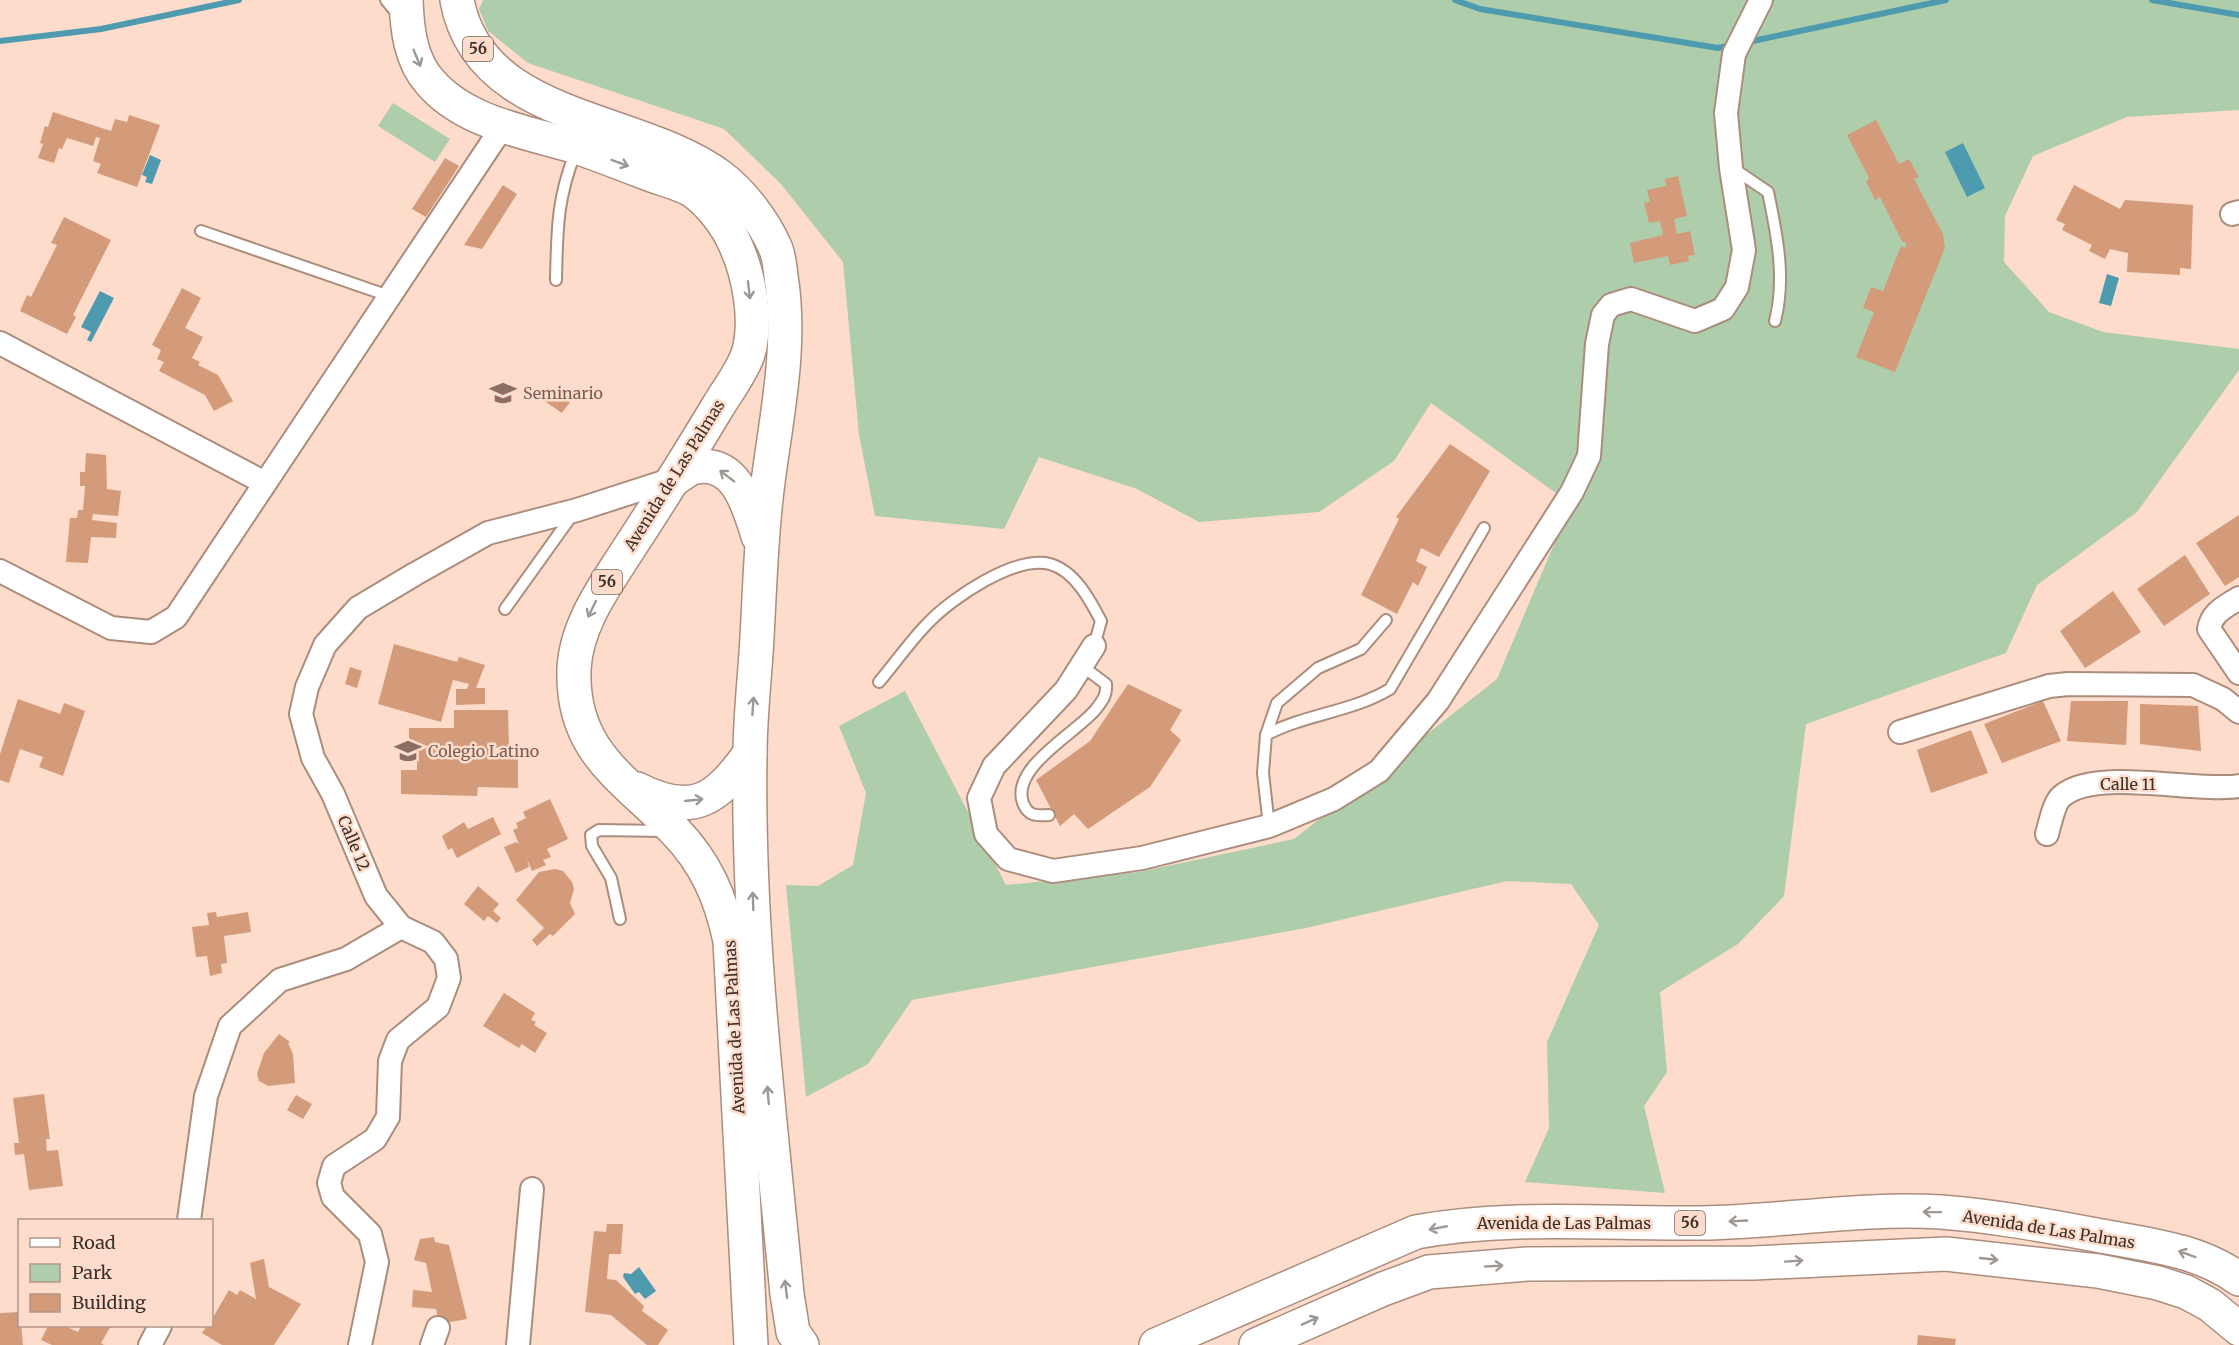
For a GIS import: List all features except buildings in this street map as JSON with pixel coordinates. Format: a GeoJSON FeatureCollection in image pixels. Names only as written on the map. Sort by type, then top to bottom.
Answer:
{"type":"FeatureCollection","features":[{"type":"Feature","properties":{"kind":"main road","name":"Avenida de Las Palmas"},"geometry":{"type":"LineString","coordinates":[[457,0],[466,30],[481,54],[515,86],[539,100],[644,136],[686,156],[722,177],[745,200],[777,249],[784,293],[787,341],[762,546],[750,753],[757,969],[787,1294],[793,1332],[802,1345]]}},
{"type":"Feature","properties":{"kind":"main road","name":"Avenida de Las Palmas"},"geometry":{"type":"LineString","coordinates":[[401,7],[415,58],[429,82],[452,102],[502,126],[577,147],[692,190],[722,221],[735,243],[748,278],[752,311],[748,354],[676,477],[602,590],[579,644],[574,667],[575,703],[598,753],[620,780],[676,832],[708,873],[719,896],[730,941],[751,1345]]}},
{"type":"Feature","properties":{"kind":"main road"},"geometry":{"type":"LineString","coordinates":[[676,477],[696,467],[716,468],[732,478],[745,495],[762,546]]}},
{"type":"Feature","properties":{"kind":"main road"},"geometry":{"type":"LineString","coordinates":[[620,780],[651,796],[678,802],[707,799],[727,785],[750,753]]}},
{"type":"Feature","properties":{"kind":"main road","name":"Avenida de Las Palmas"},"geometry":{"type":"LineString","coordinates":[[1156,1345],[1416,1232],[1457,1225],[1503,1221],[1703,1223],[1880,1212],[1940,1212],[2019,1221],[2171,1248],[2223,1267],[2239,1279]]}},
{"type":"Feature","properties":{"kind":"main road","name":"Avenida de Las Palmas"},"geometry":{"type":"LineString","coordinates":[[1256,1345],[1383,1289],[1429,1272],[1527,1264],[1754,1263],[1946,1254],[2098,1271],[2158,1283],[2186,1292],[2210,1305],[2239,1329]]}},
{"type":"Feature","properties":{"kind":"street"},"geometry":{"type":"LineString","coordinates":[[1094,645],[1066,690],[994,766],[979,798],[986,834],[1008,859],[1053,871],[1142,858],[1269,826],[1334,799],[1379,771],[1438,701],[1572,492],[1589,456],[1597,344],[1603,315],[1611,305],[1631,299],[1695,321],[1723,309],[1737,287],[1744,250],[1731,168],[1726,113],[1734,54],[1761,0]]}},
{"type":"Feature","properties":{"kind":"street"},"geometry":{"type":"LineString","coordinates":[[0,571],[111,628],[151,632],[176,618],[502,126]]}},
{"type":"Feature","properties":{"kind":"street"},"geometry":{"type":"LineString","coordinates":[[0,343],[265,483]]}},
{"type":"Feature","properties":{"kind":"street","name":"Calle 12"},"geometry":{"type":"LineString","coordinates":[[360,1345],[376,1262],[370,1234],[333,1197],[329,1183],[334,1166],[375,1139],[388,1117],[390,1061],[398,1040],[438,1007],[449,978],[446,959],[433,942],[401,927],[376,896],[333,794],[313,758],[301,714],[307,687],[325,645],[358,608],[488,533],[577,510],[676,477]]}},
{"type":"Feature","properties":{"kind":"street"},"geometry":{"type":"LineString","coordinates":[[2239,598],[2216,613],[2209,629],[2239,673]]}},
{"type":"Feature","properties":{"kind":"street"},"geometry":{"type":"LineString","coordinates":[[1900,732],[2049,686],[2068,684],[2193,685],[2223,699],[2239,712]]}},
{"type":"Feature","properties":{"kind":"street","name":"Calle 11"},"geometry":{"type":"LineString","coordinates":[[2047,834],[2060,797],[2079,785],[2239,786]]}},
{"type":"Feature","properties":{"kind":"street"},"geometry":{"type":"LineString","coordinates":[[189,1219],[206,1096],[230,1026],[280,980],[345,959],[401,927]]}},
{"type":"Feature","properties":{"kind":"street"},"geometry":{"type":"LineString","coordinates":[[518,1345],[532,1189]]}},
{"type":"Feature","properties":{"kind":"street"},"geometry":{"type":"LineString","coordinates":[[150,1345],[159,1327]]}},
{"type":"Feature","properties":{"kind":"lane"},"geometry":{"type":"LineString","coordinates":[[556,280],[557,232],[563,183],[577,147]]}},
{"type":"Feature","properties":{"kind":"lane"},"geometry":{"type":"LineString","coordinates":[[1731,168],[1768,192],[1781,296],[1775,321]]}},
{"type":"Feature","properties":{"kind":"lane"},"geometry":{"type":"LineString","coordinates":[[201,231],[389,296]]}},
{"type":"Feature","properties":{"kind":"lane"},"geometry":{"type":"LineString","coordinates":[[504,609],[558,532],[577,510]]}},
{"type":"Feature","properties":{"kind":"lane"},"geometry":{"type":"LineString","coordinates":[[1266,735],[1286,724],[1373,700],[1390,689],[1484,528]]}},
{"type":"Feature","properties":{"kind":"lane"},"geometry":{"type":"LineString","coordinates":[[879,682],[930,620],[972,588],[992,577],[1031,564],[1050,564],[1072,579],[1086,593],[1101,621],[1094,645]]}},
{"type":"Feature","properties":{"kind":"lane"},"geometry":{"type":"LineString","coordinates":[[1269,826],[1263,773],[1266,735],[1277,703],[1318,668],[1361,649],[1386,620]]}},
{"type":"Feature","properties":{"kind":"lane"},"geometry":{"type":"LineString","coordinates":[[1049,815],[1034,816],[1026,810],[1021,798],[1022,785],[1030,770],[1060,739],[1095,710],[1107,694],[1106,684],[1082,666]]}},
{"type":"Feature","properties":{"kind":"lane"},"geometry":{"type":"LineString","coordinates":[[620,919],[611,878],[592,846],[591,835],[599,830],[676,832]]}},
{"type":"Feature","properties":{"kind":"green space"},"geometry":{"type":"Polygon","coordinates":[[[483,0],[2239,0],[2239,110],[2127,117],[2033,156],[2005,216],[2004,262],[2049,312],[2103,332],[2239,349],[2239,370],[2137,512],[2037,585],[2006,653],[1806,724],[1784,896],[1738,944],[1660,992],[1667,1072],[1644,1106],[1665,1193],[1525,1182],[1549,1128],[1547,1042],[1599,925],[1571,884],[1507,881],[1306,928],[912,1000],[868,1064],[806,1097],[786,885],[818,886],[853,865],[866,793],[839,726],[905,691],[1006,885],[1139,872],[1294,839],[1497,679],[1571,504],[1431,403],[1394,461],[1319,512],[1199,522],[1137,489],[1039,457],[1004,529],[875,516],[859,435],[843,262],[781,184],[724,129],[528,63],[488,31],[479,9],[483,0]]]}},
{"type":"Feature","properties":{"kind":"green space"},"geometry":{"type":"Polygon","coordinates":[[[393,103],[450,139],[435,162],[378,126],[393,103]]]}},
{"type":"Feature","properties":{"kind":"water"},"geometry":{"type":"Polygon","coordinates":[[[1963,143],[1985,188],[1967,197],[1945,152],[1963,143]]]}},
{"type":"Feature","properties":{"kind":"water"},"geometry":{"type":"Polygon","coordinates":[[[150,155],[161,160],[152,184],[145,182],[147,177],[142,175],[150,155]]]}},
{"type":"Feature","properties":{"kind":"water"},"geometry":{"type":"Polygon","coordinates":[[[2107,274],[2119,278],[2111,306],[2099,303],[2107,274]]]}},
{"type":"Feature","properties":{"kind":"water"},"geometry":{"type":"Polygon","coordinates":[[[100,291],[114,298],[91,342],[87,340],[91,332],[81,327],[100,291]]]}},
{"type":"Feature","properties":{"kind":"water"},"geometry":{"type":"Polygon","coordinates":[[[639,1267],[656,1291],[645,1299],[639,1292],[635,1294],[623,1277],[624,1273],[631,1274],[639,1267]]]}},
{"type":"Feature","properties":{"kind":"waterway"},"geometry":{"type":"LineString","coordinates":[[0,41],[101,29],[239,0]]}},
{"type":"Feature","properties":{"kind":"waterway"},"geometry":{"type":"LineString","coordinates":[[1455,0],[1480,9],[1718,48],[1732,45]]}},
{"type":"Feature","properties":{"kind":"waterway"},"geometry":{"type":"LineString","coordinates":[[1748,42],[1946,0]]}},
{"type":"Feature","properties":{"kind":"waterway"},"geometry":{"type":"LineString","coordinates":[[2152,0],[2239,15]]}},
{"type":"Feature","properties":{"kind":"place","name":"Seminario"},"geometry":{"type":"Point","coordinates":[503,393]}},
{"type":"Feature","properties":{"kind":"place","name":"Colegio Latino"},"geometry":{"type":"Point","coordinates":[408,751]}}]}
